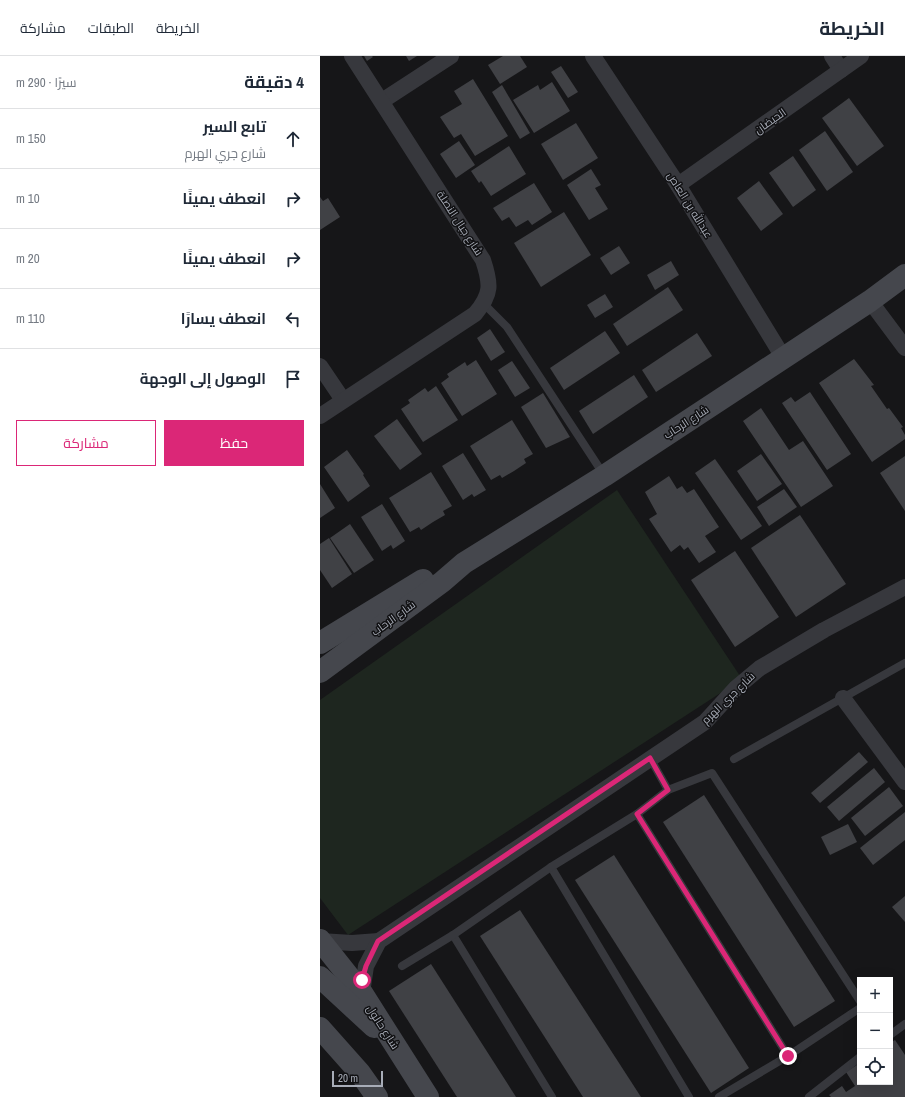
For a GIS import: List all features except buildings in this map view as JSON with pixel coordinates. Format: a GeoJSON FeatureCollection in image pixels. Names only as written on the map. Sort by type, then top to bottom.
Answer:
{"type":"FeatureCollection","features":[{"type":"Feature","properties":{"kind":"street","name":"شارع جبال النصلة"},"geometry":{"type":"LineString","coordinates":[[352,56],[483,260],[488,276],[490,291],[484,304]]}},
{"type":"Feature","properties":{"kind":"street"},"geometry":{"type":"LineString","coordinates":[[382,101],[451,56]]}},
{"type":"Feature","properties":{"kind":"street","name":"عبدالله بن العاص"},"geometry":{"type":"LineString","coordinates":[[593,56],[678,185],[783,358]]}},
{"type":"Feature","properties":{"kind":"street"},"geometry":{"type":"LineString","coordinates":[[832,56],[841,70]]}},
{"type":"Feature","properties":{"kind":"street","name":"الحيضان"},"geometry":{"type":"LineString","coordinates":[[678,185],[861,56]]}},
{"type":"Feature","properties":{"kind":"street","name":"شارع الرحاب"},"geometry":{"type":"LineString","coordinates":[[320,672],[436,586],[464,563],[604,476],[870,300],[905,275]]}},
{"type":"Feature","properties":{"kind":"street"},"geometry":{"type":"LineString","coordinates":[[870,300],[905,348]]}},
{"type":"Feature","properties":{"kind":"street"},"geometry":{"type":"LineString","coordinates":[[320,416],[475,314],[484,304]]}},
{"type":"Feature","properties":{"kind":"street"},"geometry":{"type":"LineString","coordinates":[[320,366],[343,400]]}},
{"type":"Feature","properties":{"kind":"street","name":"شارع الرحاب"},"geometry":{"type":"LineString","coordinates":[[320,643],[426,578],[464,563]]}},
{"type":"Feature","properties":{"kind":"street","name":"شارع جري الهرم"},"geometry":{"type":"LineString","coordinates":[[320,941],[352,943],[378,941],[705,722],[736,688],[760,668],[824,630],[905,587]]}},
{"type":"Feature","properties":{"kind":"street"},"geometry":{"type":"LineString","coordinates":[[842,698],[905,782]]}},
{"type":"Feature","properties":{"kind":"street","name":"شارع حالول"},"geometry":{"type":"LineString","coordinates":[[320,941],[362,993],[428,1097]]}},
{"type":"Feature","properties":{"kind":"street"},"geometry":{"type":"LineString","coordinates":[[362,993],[366,966],[378,941]]}},
{"type":"Feature","properties":{"kind":"street"},"geometry":{"type":"LineString","coordinates":[[320,977],[398,1049]]}},
{"type":"Feature","properties":{"kind":"street"},"geometry":{"type":"LineString","coordinates":[[320,1028],[360,1073],[377,1097]]}},
{"type":"Feature","properties":{"kind":"lane"},"geometry":{"type":"LineString","coordinates":[[484,304],[507,327],[604,476]]}},
{"type":"Feature","properties":{"kind":"lane"},"geometry":{"type":"LineString","coordinates":[[734,759],[905,663]]}},
{"type":"Feature","properties":{"kind":"lane"},"geometry":{"type":"LineString","coordinates":[[650,758],[668,790]]}},
{"type":"Feature","properties":{"kind":"lane"},"geometry":{"type":"LineString","coordinates":[[402,966],[453,935],[551,867],[637,814],[668,790],[712,773],[857,996]]}},
{"type":"Feature","properties":{"kind":"lane"},"geometry":{"type":"LineString","coordinates":[[637,814],[788,1056]]}},
{"type":"Feature","properties":{"kind":"lane"},"geometry":{"type":"LineString","coordinates":[[551,867],[689,1097]]}},
{"type":"Feature","properties":{"kind":"lane"},"geometry":{"type":"LineString","coordinates":[[453,935],[552,1097]]}},
{"type":"Feature","properties":{"kind":"lane"},"geometry":{"type":"LineString","coordinates":[[718,1097],[788,1056],[857,1010]]}},
{"type":"Feature","properties":{"kind":"lane"},"geometry":{"type":"LineString","coordinates":[[893,1033],[905,1024]]}},
{"type":"Feature","properties":{"kind":"lane"},"geometry":{"type":"LineString","coordinates":[[809,1097],[857,1059]]}},
{"type":"Feature","properties":{"kind":"shaded area"},"geometry":{"type":"Polygon","coordinates":[[[617,490],[742,679],[348,935],[320,898],[320,700],[617,490]]]}},
{"type":"Feature","properties":{"kind":"route"},"geometry":{"type":"LineString","coordinates":[[362,980],[371,953],[378,941],[650,758],[668,790],[637,814],[788,1056]]}}]}
